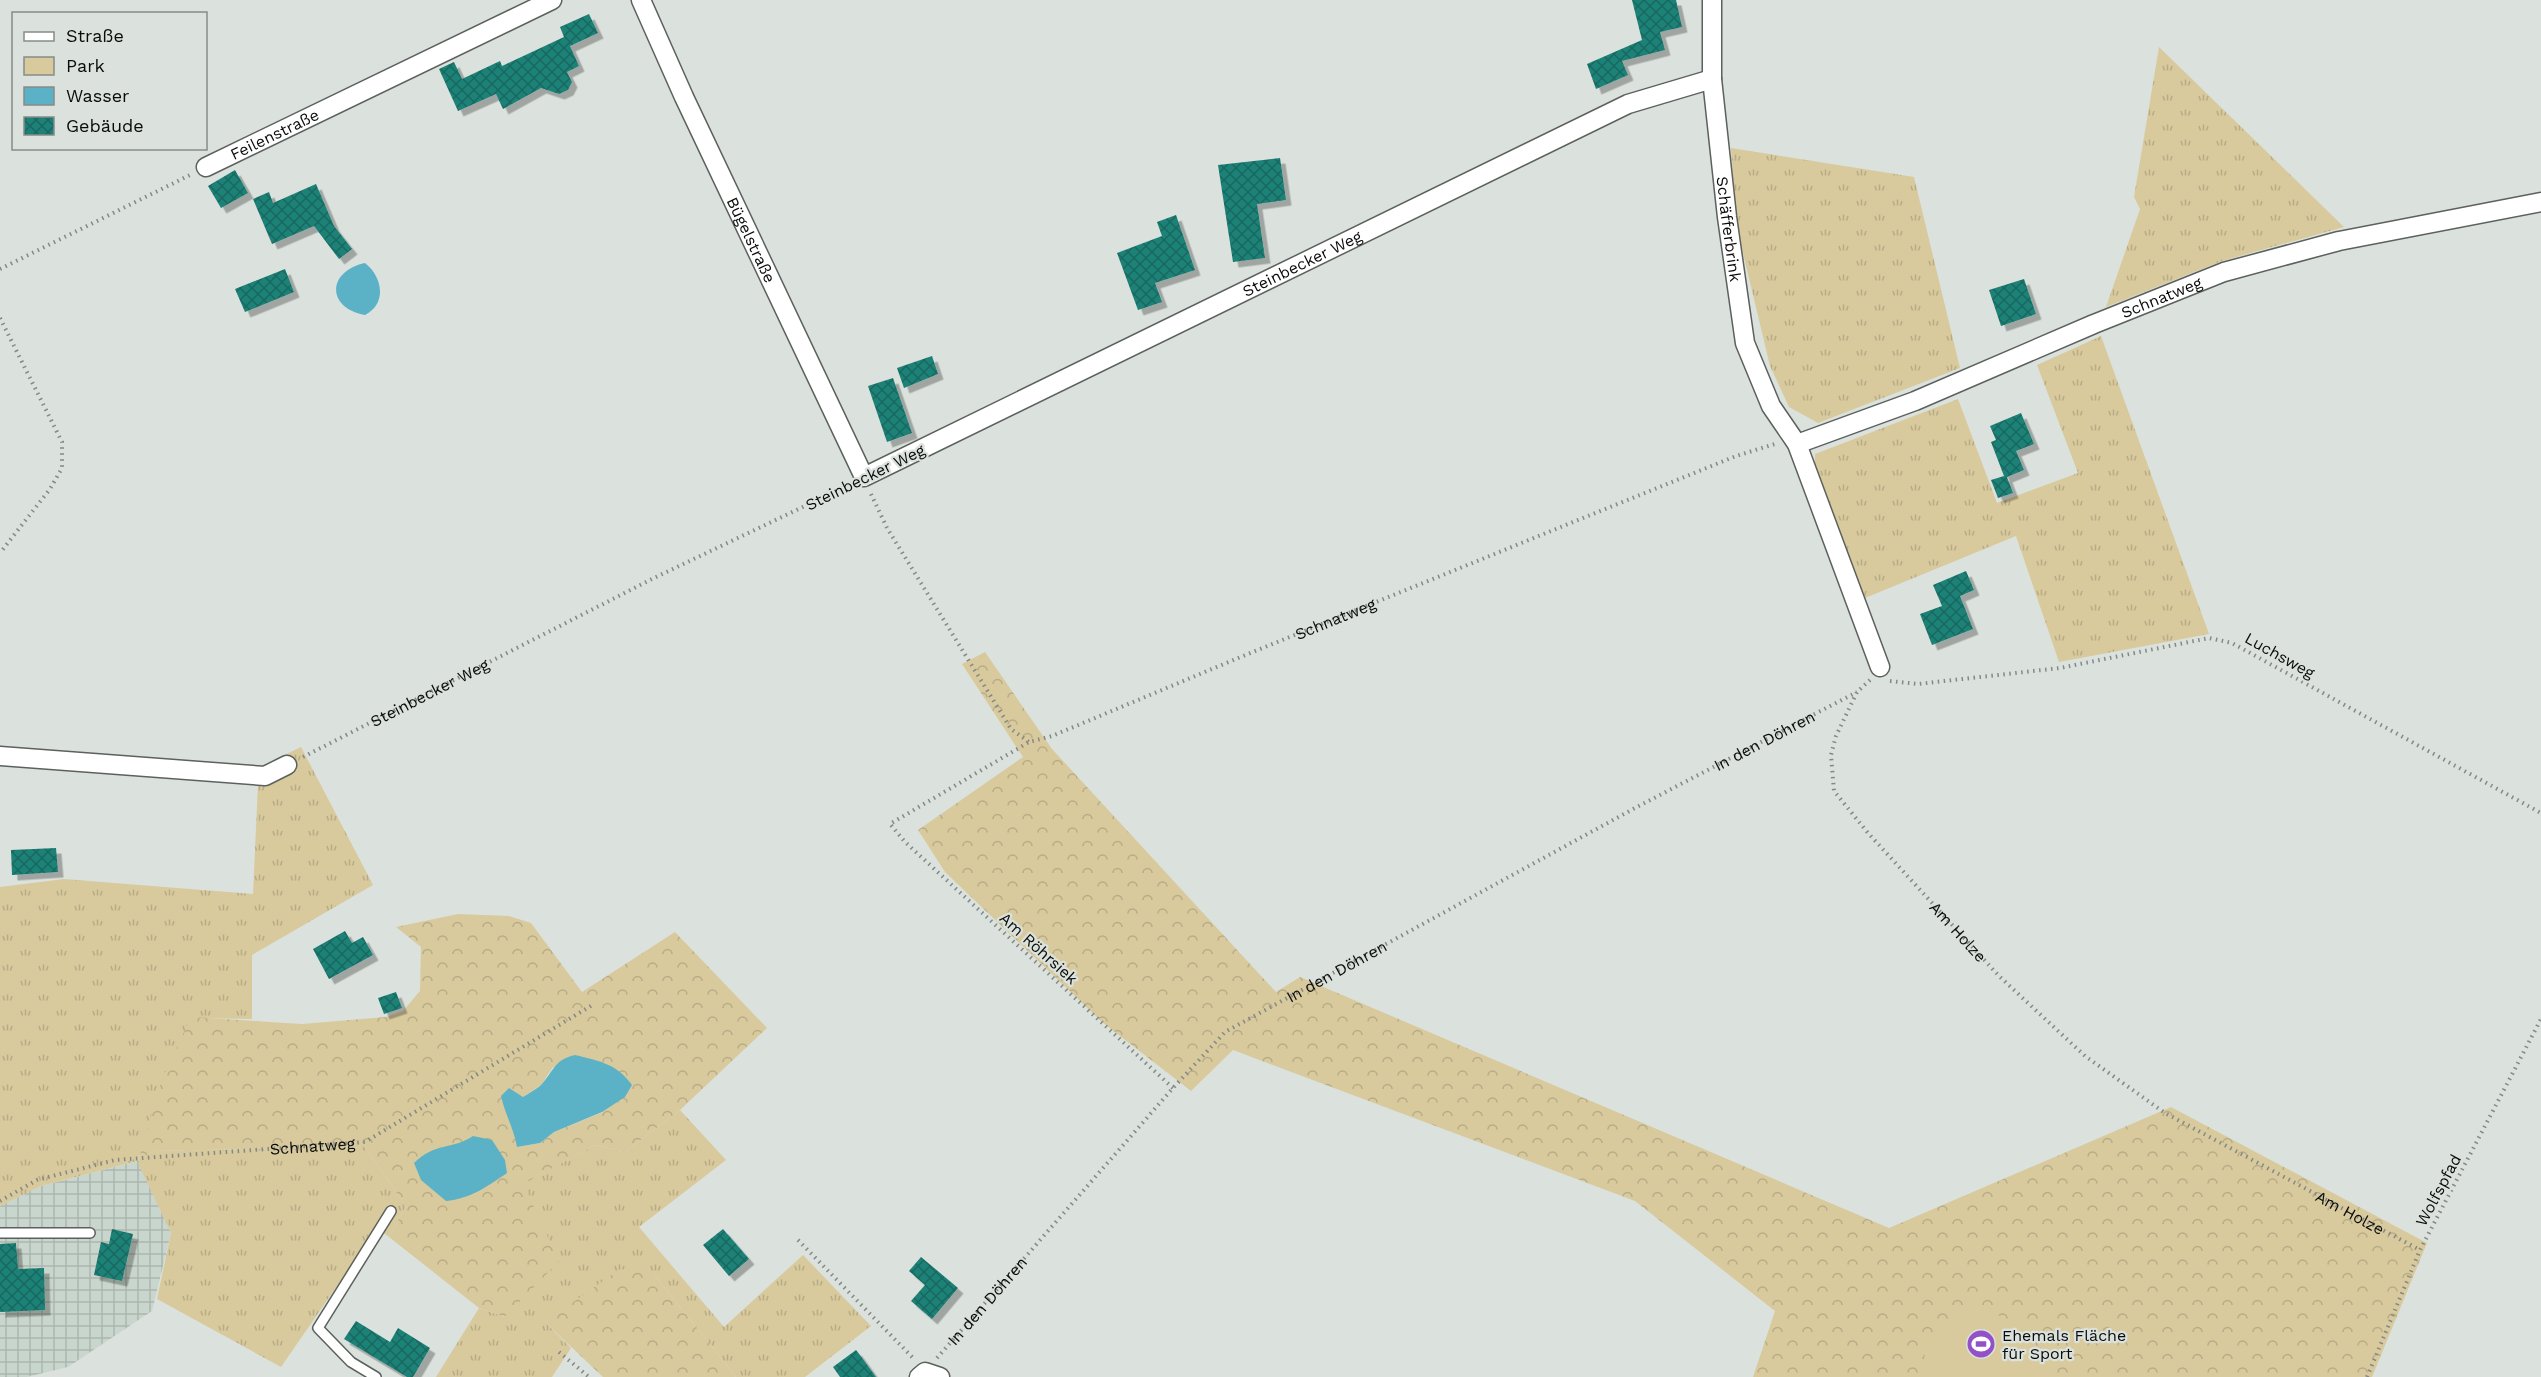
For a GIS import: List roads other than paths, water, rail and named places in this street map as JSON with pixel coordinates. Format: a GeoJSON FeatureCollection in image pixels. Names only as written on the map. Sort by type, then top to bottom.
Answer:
{"type":"FeatureCollection","features":[{"type":"Feature","properties":{"kind":"street","name":"Feilenstraße"},"geometry":{"type":"LineString","coordinates":[[206,167],[552,0]]}},
{"type":"Feature","properties":{"kind":"street","name":"Bügelstraße"},"geometry":{"type":"LineString","coordinates":[[641,0],[684,97],[864,477]]}},
{"type":"Feature","properties":{"kind":"street","name":"Schäfferbrink"},"geometry":{"type":"LineString","coordinates":[[1712,0],[1712,79],[1727,217],[1745,344],[1771,406],[1795,441]]}},
{"type":"Feature","properties":{"kind":"street","name":"Steinbecker Weg"},"geometry":{"type":"LineString","coordinates":[[864,477],[1628,104],[1712,79]]}},
{"type":"Feature","properties":{"kind":"street","name":"Schnatweg"},"geometry":{"type":"LineString","coordinates":[[1795,441],[1915,401],[2094,324],[2224,272],[2338,241],[2541,202]]}},
{"type":"Feature","properties":{"kind":"street"},"geometry":{"type":"LineString","coordinates":[[1795,441],[1880,667]]}},
{"type":"Feature","properties":{"kind":"street"},"geometry":{"type":"LineString","coordinates":[[0,756],[265,776],[287,765]]}},
{"type":"Feature","properties":{"kind":"lane"},"geometry":{"type":"LineString","coordinates":[[376,1377],[351,1362],[318,1328],[391,1211]]}},
{"type":"Feature","properties":{"kind":"lane"},"geometry":{"type":"LineString","coordinates":[[0,1233],[90,1233]]}},
{"type":"Feature","properties":{"kind":"water"},"geometry":{"type":"Polygon","coordinates":[[[365,263],[376,275],[380,290],[377,304],[365,315],[343,305],[336,289],[344,273],[365,263]]]}},
{"type":"Feature","properties":{"kind":"water"},"geometry":{"type":"Polygon","coordinates":[[[575,1055],[600,1062],[620,1072],[632,1085],[625,1097],[602,1112],[554,1132],[540,1143],[517,1147],[501,1096],[509,1088],[523,1097],[540,1086],[558,1063],[575,1055]]]}},
{"type":"Feature","properties":{"kind":"water"},"geometry":{"type":"Polygon","coordinates":[[[473,1136],[492,1140],[505,1160],[507,1173],[471,1195],[446,1201],[421,1180],[414,1163],[429,1152],[473,1136]]]}},
{"type":"Feature","properties":{"kind":"place","name":"Ehemals Fläche für Sport"},"geometry":{"type":"Point","coordinates":[1981,1344]}}]}
